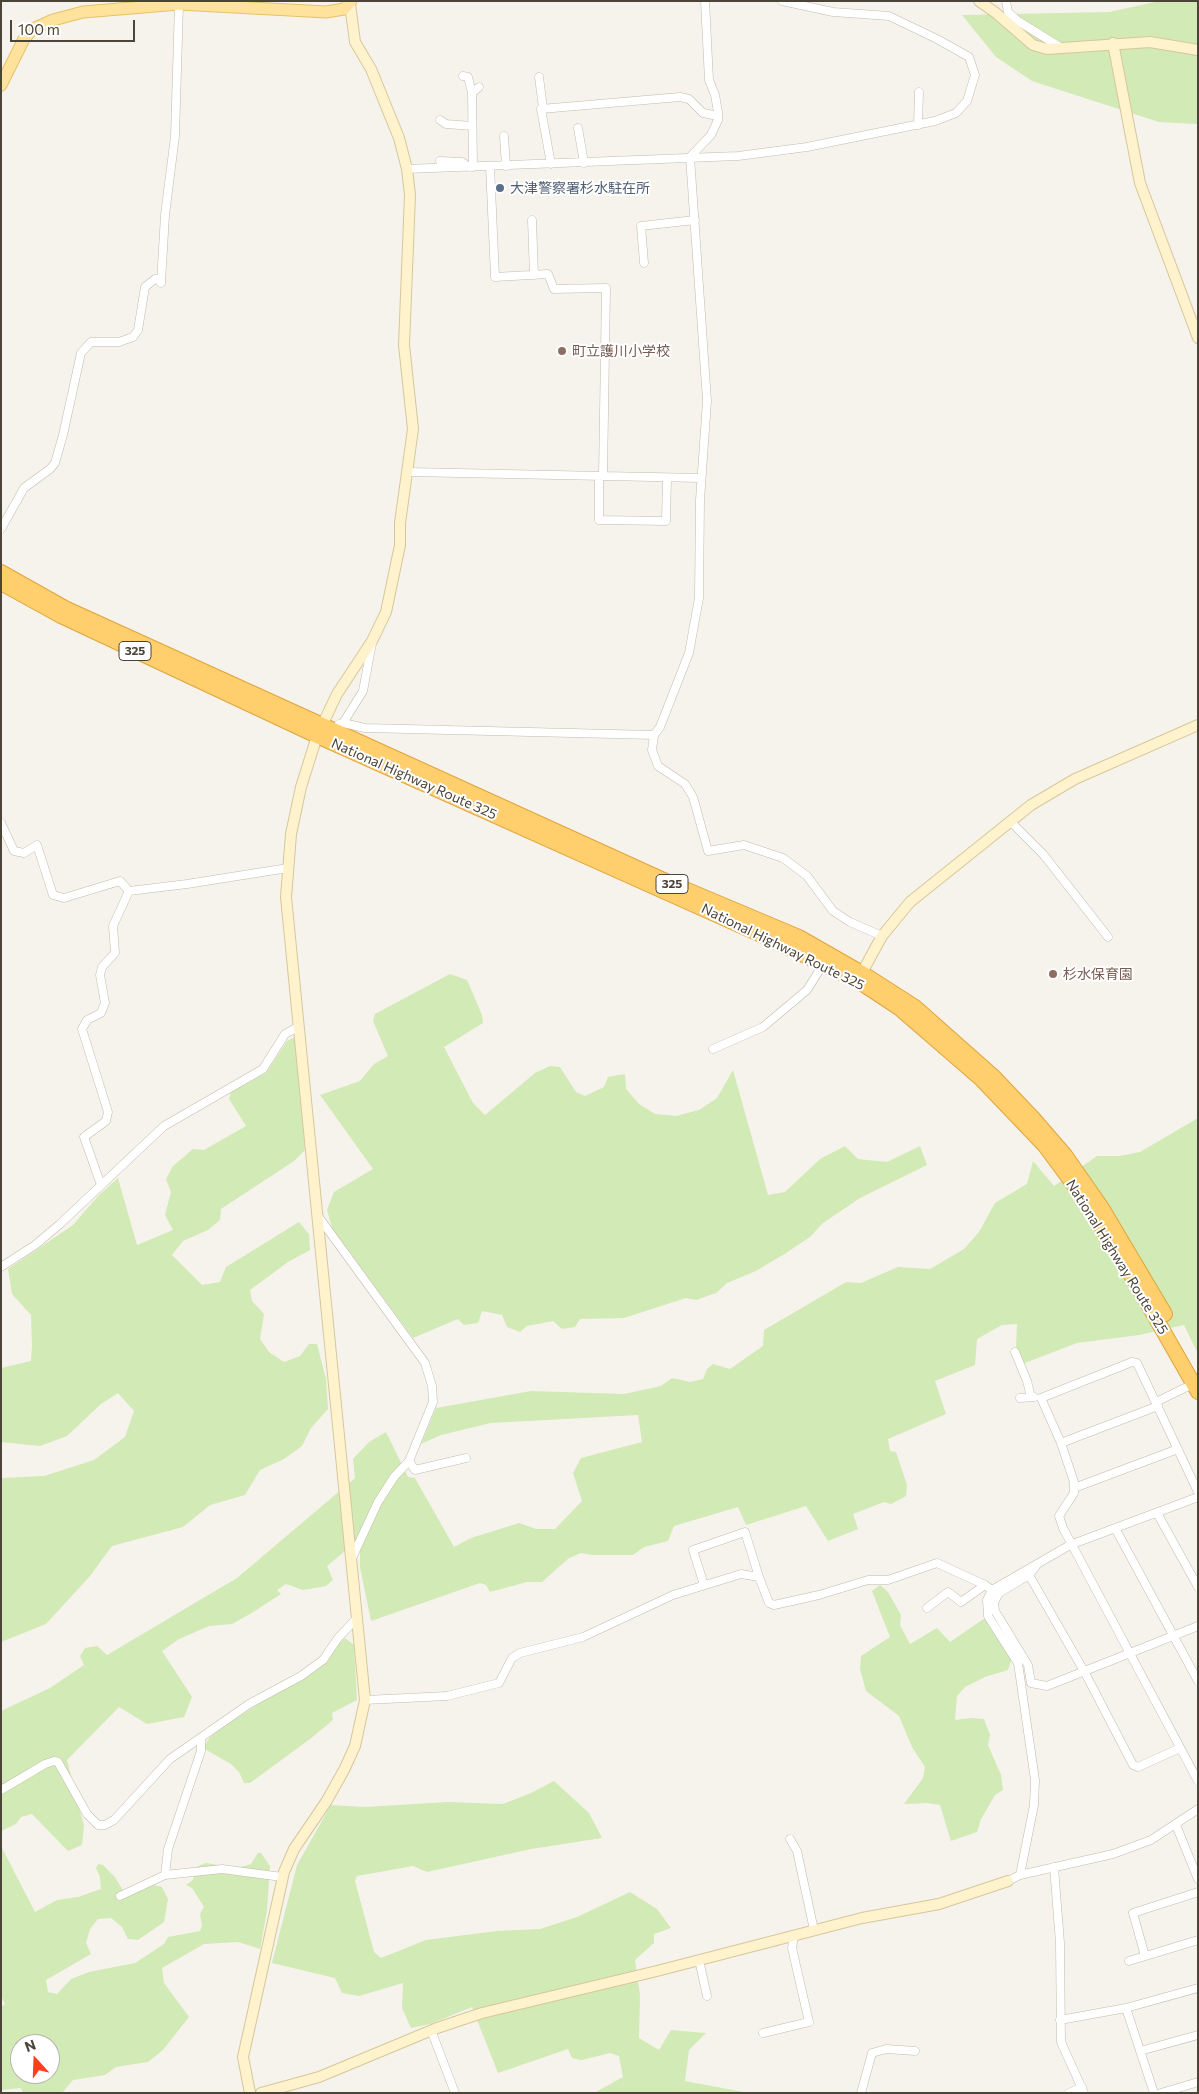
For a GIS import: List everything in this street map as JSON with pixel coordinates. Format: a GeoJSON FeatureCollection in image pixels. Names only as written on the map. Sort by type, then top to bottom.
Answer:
{"type":"FeatureCollection","features":[{"type":"Feature","properties":{"kind":"highway","name":"National Highway Route 325"},"geometry":{"type":"LineString","coordinates":[[1,572],[65,608],[332,724],[666,881],[798,938],[860,977],[915,1007],[994,1077],[1065,1155],[1102,1208],[1146,1281],[1197,1383]]}},
{"type":"Feature","properties":{"kind":"highway","name":"National Highway Route 325"},"geometry":{"type":"LineString","coordinates":[[1,584],[61,616],[317,736],[768,938],[822,966],[860,977]]}},
{"type":"Feature","properties":{"kind":"main road"},"geometry":{"type":"LineString","coordinates":[[1,85],[24,40],[33,30],[43,24],[83,12],[179,4],[326,12],[344,9],[350,2]]}},
{"type":"Feature","properties":{"kind":"street"},"geometry":{"type":"LineString","coordinates":[[704,1],[709,80],[715,95],[718,116],[711,135],[690,157],[707,401],[701,478],[699,598],[689,653],[660,727],[654,735],[653,757],[658,766],[685,784],[693,797],[708,851],[744,845],[783,858],[807,876],[833,911],[850,922],[882,936]]}},
{"type":"Feature","properties":{"kind":"street"},"geometry":{"type":"LineString","coordinates":[[407,169],[738,156],[807,147],[935,122],[956,113],[967,101],[975,75],[969,57],[889,16],[833,12],[782,1]]}},
{"type":"Feature","properties":{"kind":"street"},"geometry":{"type":"LineString","coordinates":[[979,1],[1033,45],[1047,49],[1113,43],[1150,42],[1198,50]]}},
{"type":"Feature","properties":{"kind":"street"},"geometry":{"type":"LineString","coordinates":[[1006,1],[1008,12],[1018,21],[1060,47]]}},
{"type":"Feature","properties":{"kind":"street"},"geometry":{"type":"LineString","coordinates":[[332,724],[338,694],[372,641],[386,612],[400,545],[400,522],[409,472],[413,429],[404,345],[410,195],[407,169],[399,138],[370,69],[355,42],[350,2]]}},
{"type":"Feature","properties":{"kind":"street"},"geometry":{"type":"LineString","coordinates":[[1,529],[24,488],[50,469],[55,463],[81,353],[91,342],[119,342],[133,337],[138,330],[145,287],[155,279],[158,279],[161,283],[165,215],[176,136],[179,4]]}},
{"type":"Feature","properties":{"kind":"street"},"geometry":{"type":"LineString","coordinates":[[1113,43],[1140,182],[1198,338]]}},
{"type":"Feature","properties":{"kind":"street"},"geometry":{"type":"LineString","coordinates":[[463,76],[468,77],[472,93],[471,167]]}},
{"type":"Feature","properties":{"kind":"street"},"geometry":{"type":"LineString","coordinates":[[539,77],[543,108],[541,109],[551,164]]}},
{"type":"Feature","properties":{"kind":"street"},"geometry":{"type":"LineString","coordinates":[[472,93],[479,87]]}},
{"type":"Feature","properties":{"kind":"street"},"geometry":{"type":"LineString","coordinates":[[918,125],[919,92]]}},
{"type":"Feature","properties":{"kind":"street"},"geometry":{"type":"LineString","coordinates":[[543,108],[680,96],[689,99],[703,113],[718,116]]}},
{"type":"Feature","properties":{"kind":"street"},"geometry":{"type":"LineString","coordinates":[[440,120],[446,124],[472,126]]}},
{"type":"Feature","properties":{"kind":"street"},"geometry":{"type":"LineString","coordinates":[[578,128],[584,163]]}},
{"type":"Feature","properties":{"kind":"street"},"geometry":{"type":"LineString","coordinates":[[504,136],[506,166]]}},
{"type":"Feature","properties":{"kind":"street"},"geometry":{"type":"LineString","coordinates":[[440,161],[462,162],[471,167]]}},
{"type":"Feature","properties":{"kind":"street"},"geometry":{"type":"LineString","coordinates":[[490,166],[495,278],[548,274],[554,289],[606,288],[599,520],[666,521],[667,478]]}},
{"type":"Feature","properties":{"kind":"street"},"geometry":{"type":"LineString","coordinates":[[532,220],[534,275]]}},
{"type":"Feature","properties":{"kind":"street"},"geometry":{"type":"LineString","coordinates":[[644,263],[641,226],[695,220]]}},
{"type":"Feature","properties":{"kind":"street"},"geometry":{"type":"LineString","coordinates":[[409,472],[701,478]]}},
{"type":"Feature","properties":{"kind":"street"},"geometry":{"type":"LineString","coordinates":[[250,2093],[243,2057],[282,1877],[294,1849],[326,1802],[344,1770],[354,1746],[365,1700],[324,1301],[318,1216],[286,897],[293,824],[317,736],[332,724],[363,691],[372,641]]}},
{"type":"Feature","properties":{"kind":"street"},"geometry":{"type":"LineString","coordinates":[[332,724],[365,728],[654,735]]}},
{"type":"Feature","properties":{"kind":"street"},"geometry":{"type":"LineString","coordinates":[[860,977],[882,936],[899,913],[921,892],[1038,800],[1075,779],[1198,725]]}},
{"type":"Feature","properties":{"kind":"street"},"geometry":{"type":"LineString","coordinates":[[1010,821],[1043,854],[1108,937]]}},
{"type":"Feature","properties":{"kind":"street"},"geometry":{"type":"LineString","coordinates":[[1,823],[14,850],[24,853],[37,845],[53,894],[64,898],[120,881],[128,891]]}},
{"type":"Feature","properties":{"kind":"street"},"geometry":{"type":"LineString","coordinates":[[128,891],[288,868]]}},
{"type":"Feature","properties":{"kind":"street"},"geometry":{"type":"LineString","coordinates":[[101,1185],[84,1137],[106,1121],[108,1112],[82,1029],[87,1020],[101,1013],[105,1003],[100,975],[102,967],[115,953],[113,926],[128,891]]}},
{"type":"Feature","properties":{"kind":"street"},"geometry":{"type":"LineString","coordinates":[[713,1049],[763,1027],[806,990],[822,966]]}},
{"type":"Feature","properties":{"kind":"street"},"geometry":{"type":"LineString","coordinates":[[1,1267],[47,1235],[164,1126],[263,1069],[285,1034],[298,1026]]}},
{"type":"Feature","properties":{"kind":"street"},"geometry":{"type":"LineString","coordinates":[[318,1216],[425,1363],[432,1386],[433,1402],[409,1461],[394,1478],[378,1502],[350,1561]]}},
{"type":"Feature","properties":{"kind":"street"},"geometry":{"type":"LineString","coordinates":[[1014,1352],[1027,1381],[1031,1397]]}},
{"type":"Feature","properties":{"kind":"street"},"geometry":{"type":"LineString","coordinates":[[1020,1398],[1041,1398],[1132,1362],[1137,1363],[1198,1492]]}},
{"type":"Feature","properties":{"kind":"street"},"geometry":{"type":"LineString","coordinates":[[1061,1443],[1157,1404],[1197,1383]]}},
{"type":"Feature","properties":{"kind":"street"},"geometry":{"type":"LineString","coordinates":[[1041,1398],[1061,1443],[1074,1488],[1074,1494],[1059,1516],[1070,1545],[1198,1781]]}},
{"type":"Feature","properties":{"kind":"street"},"geometry":{"type":"LineString","coordinates":[[1074,1488],[1178,1449]]}},
{"type":"Feature","properties":{"kind":"street"},"geometry":{"type":"LineString","coordinates":[[409,1461],[414,1470],[466,1458]]}},
{"type":"Feature","properties":{"kind":"street"},"geometry":{"type":"LineString","coordinates":[[1020,1874],[1034,1805],[1035,1780],[1018,1663],[988,1616],[986,1607],[992,1590],[1070,1545],[1198,1497]]}},
{"type":"Feature","properties":{"kind":"street"},"geometry":{"type":"LineString","coordinates":[[1157,1512],[1198,1587]]}},
{"type":"Feature","properties":{"kind":"street"},"geometry":{"type":"LineString","coordinates":[[1115,1528],[1198,1681]]}},
{"type":"Feature","properties":{"kind":"street"},"geometry":{"type":"LineString","coordinates":[[704,1585],[693,1550],[745,1532],[769,1603],[774,1606],[868,1580],[888,1580],[937,1563],[992,1590]]}},
{"type":"Feature","properties":{"kind":"street"},"geometry":{"type":"LineString","coordinates":[[1038,1563],[1029,1575],[999,1593],[994,1602],[995,1610],[1028,1665],[1031,1683],[1047,1686],[1198,1626]]}},
{"type":"Feature","properties":{"kind":"street"},"geometry":{"type":"LineString","coordinates":[[365,1700],[447,1696],[499,1683],[512,1658],[520,1653],[583,1637],[673,1595],[704,1585],[741,1574],[759,1577]]}},
{"type":"Feature","properties":{"kind":"street"},"geometry":{"type":"LineString","coordinates":[[1029,1575],[1084,1672],[1133,1765],[1138,1767],[1180,1748]]}},
{"type":"Feature","properties":{"kind":"street"},"geometry":{"type":"LineString","coordinates":[[927,1608],[948,1592],[961,1602],[985,1585]]}},
{"type":"Feature","properties":{"kind":"street"},"geometry":{"type":"LineString","coordinates":[[1,1790],[45,1764],[54,1761],[58,1762],[87,1814],[98,1826],[105,1825],[114,1820],[170,1759],[249,1704],[301,1676],[323,1660],[338,1638],[356,1619]]}},
{"type":"Feature","properties":{"kind":"street"},"geometry":{"type":"LineString","coordinates":[[165,1875],[168,1849],[201,1751],[201,1738]]}},
{"type":"Feature","properties":{"kind":"street"},"geometry":{"type":"LineString","coordinates":[[261,2093],[319,2077],[431,2030],[482,2013],[862,1918],[939,1904],[1008,1881],[1020,1874],[1113,1854],[1151,1840],[1176,1825],[1198,1808]]}},
{"type":"Feature","properties":{"kind":"street"},"geometry":{"type":"LineString","coordinates":[[1176,1825],[1198,1879]]}},
{"type":"Feature","properties":{"kind":"street"},"geometry":{"type":"LineString","coordinates":[[790,1839],[797,1851],[814,1930]]}},
{"type":"Feature","properties":{"kind":"street"},"geometry":{"type":"LineString","coordinates":[[1054,1867],[1060,1943],[1061,2042],[1083,2090],[1069,2093]]}},
{"type":"Feature","properties":{"kind":"street"},"geometry":{"type":"LineString","coordinates":[[120,1896],[165,1875],[222,1869],[282,1877]]}},
{"type":"Feature","properties":{"kind":"street"},"geometry":{"type":"LineString","coordinates":[[1145,1956],[1133,1913],[1198,1892]]}},
{"type":"Feature","properties":{"kind":"street"},"geometry":{"type":"LineString","coordinates":[[763,2033],[810,2022],[792,1948],[794,1936]]}},
{"type":"Feature","properties":{"kind":"street"},"geometry":{"type":"LineString","coordinates":[[1129,1961],[1198,1940]]}},
{"type":"Feature","properties":{"kind":"street"},"geometry":{"type":"LineString","coordinates":[[699,1960],[708,1996]]}},
{"type":"Feature","properties":{"kind":"street"},"geometry":{"type":"LineString","coordinates":[[1060,2020],[1126,2008],[1198,1988]]}},
{"type":"Feature","properties":{"kind":"street"},"geometry":{"type":"LineString","coordinates":[[1126,2008],[1154,2093]]}},
{"type":"Feature","properties":{"kind":"street"},"geometry":{"type":"LineString","coordinates":[[431,2030],[455,2093]]}},
{"type":"Feature","properties":{"kind":"street"},"geometry":{"type":"LineString","coordinates":[[1140,2051],[1198,2035]]}},
{"type":"Feature","properties":{"kind":"street"},"geometry":{"type":"LineString","coordinates":[[861,2093],[872,2053],[886,2049],[915,2051]]}},
{"type":"Feature","properties":{"kind":"street"},"geometry":{"type":"LineString","coordinates":[[1161,2093],[1198,2082]]}},
{"type":"Feature","properties":{"kind":"green space"},"geometry":{"type":"Polygon","coordinates":[[[1198,1],[1198,124],[1159,122],[1032,81],[996,57],[962,15],[1109,12],[1155,2],[1198,1]]]}},
{"type":"Feature","properties":{"kind":"green space"},"geometry":{"type":"Polygon","coordinates":[[[450,974],[467,980],[482,1015],[483,1023],[444,1047],[473,1103],[485,1115],[535,1073],[550,1066],[560,1067],[576,1092],[585,1096],[604,1087],[608,1077],[625,1074],[626,1089],[639,1104],[655,1114],[676,1116],[699,1110],[717,1098],[733,1070],[768,1195],[785,1192],[820,1159],[845,1146],[858,1159],[887,1162],[920,1146],[927,1165],[860,1198],[823,1223],[810,1237],[786,1253],[756,1271],[727,1283],[716,1293],[696,1300],[686,1298],[624,1318],[580,1319],[575,1327],[562,1329],[553,1321],[527,1326],[520,1332],[507,1327],[502,1315],[482,1311],[478,1323],[464,1325],[458,1319],[413,1338],[332,1228],[327,1210],[334,1192],[373,1169],[320,1095],[360,1081],[374,1064],[388,1056],[373,1021],[375,1014],[450,974]]]}},
{"type":"Feature","properties":{"kind":"green space"},"geometry":{"type":"Polygon","coordinates":[[[295,1037],[305,1150],[294,1161],[221,1209],[220,1220],[208,1230],[183,1241],[172,1255],[202,1285],[220,1282],[226,1267],[299,1222],[309,1234],[310,1250],[288,1262],[250,1290],[252,1301],[264,1314],[260,1339],[269,1352],[284,1362],[300,1356],[309,1344],[317,1344],[326,1379],[328,1409],[311,1428],[302,1446],[284,1459],[260,1470],[245,1495],[210,1505],[183,1527],[112,1546],[90,1576],[46,1624],[1,1642],[1,1478],[44,1476],[94,1460],[125,1437],[134,1411],[118,1393],[101,1404],[67,1436],[40,1446],[1,1442],[1,1368],[31,1361],[32,1345],[31,1315],[12,1294],[8,1269],[73,1225],[99,1195],[118,1178],[137,1245],[173,1230],[165,1215],[171,1192],[166,1179],[173,1166],[193,1149],[204,1150],[246,1126],[229,1099],[231,1092],[266,1073],[287,1041],[295,1037]]]}},
{"type":"Feature","properties":{"kind":"green space"},"geometry":{"type":"Polygon","coordinates":[[[1198,1118],[1198,1354],[1184,1325],[1139,1335],[1077,1343],[1022,1364],[1016,1347],[1017,1324],[1002,1325],[977,1339],[975,1365],[935,1381],[946,1414],[888,1439],[890,1451],[896,1452],[907,1485],[906,1496],[891,1504],[884,1502],[853,1514],[858,1529],[828,1541],[806,1506],[746,1525],[738,1507],[674,1526],[668,1541],[644,1547],[633,1555],[592,1555],[581,1553],[569,1558],[542,1582],[527,1582],[490,1592],[486,1585],[480,1583],[371,1621],[360,1567],[360,1551],[345,1551],[327,1566],[333,1580],[326,1586],[303,1590],[286,1584],[277,1590],[281,1594],[232,1624],[209,1626],[179,1639],[162,1651],[192,1697],[184,1717],[147,1724],[119,1707],[67,1760],[84,1826],[82,1845],[68,1851],[32,1814],[21,1817],[16,1824],[1,1831],[1,1711],[50,1688],[84,1665],[80,1656],[85,1648],[97,1646],[107,1655],[237,1578],[355,1478],[353,1459],[369,1442],[386,1432],[408,1477],[415,1478],[454,1547],[471,1538],[519,1523],[536,1529],[555,1529],[582,1501],[573,1473],[581,1458],[642,1442],[638,1415],[491,1423],[441,1435],[421,1444],[436,1408],[531,1391],[624,1394],[661,1386],[672,1378],[690,1382],[703,1379],[707,1369],[713,1364],[730,1369],[763,1346],[764,1330],[846,1282],[861,1283],[898,1267],[930,1269],[964,1249],[979,1232],[995,1203],[1027,1184],[1033,1161],[1054,1186],[1097,1156],[1120,1156],[1140,1152],[1198,1118]]]}},
{"type":"Feature","properties":{"kind":"green space"},"geometry":{"type":"Polygon","coordinates":[[[880,1585],[888,1592],[901,1615],[900,1625],[910,1644],[937,1628],[950,1642],[985,1618],[992,1621],[1008,1649],[1011,1661],[1008,1670],[985,1677],[965,1687],[957,1696],[955,1720],[984,1719],[990,1735],[988,1745],[1001,1775],[1003,1790],[995,1795],[981,1819],[977,1832],[951,1841],[940,1805],[927,1803],[904,1804],[923,1778],[925,1767],[912,1747],[899,1716],[866,1691],[860,1669],[861,1656],[890,1637],[872,1591],[880,1585]]]}},
{"type":"Feature","properties":{"kind":"green space"},"geometry":{"type":"Polygon","coordinates":[[[345,1638],[354,1645],[357,1700],[332,1713],[333,1720],[310,1739],[250,1783],[244,1783],[239,1772],[231,1764],[203,1748],[210,1737],[226,1725],[303,1678],[345,1638]]]}},
{"type":"Feature","properties":{"kind":"green space"},"geometry":{"type":"Polygon","coordinates":[[[554,1781],[589,1813],[602,1838],[531,1849],[427,1872],[413,1866],[357,1876],[355,1881],[374,1952],[381,1958],[426,1940],[497,1931],[540,1929],[577,1917],[630,1892],[657,1909],[671,1928],[654,1934],[654,1943],[635,1960],[640,1995],[639,2038],[659,2050],[671,2030],[706,2033],[689,2050],[685,2081],[749,2093],[594,2093],[623,2077],[619,2056],[610,2053],[582,2060],[572,2058],[568,2049],[498,2073],[472,2007],[430,2024],[411,2028],[402,2008],[403,1983],[359,1996],[342,1993],[335,1978],[272,1963],[297,1865],[331,1805],[365,1807],[447,1802],[503,1804],[554,1781]]]}},
{"type":"Feature","properties":{"kind":"green space"},"geometry":{"type":"Polygon","coordinates":[[[1,1846],[35,1912],[57,1900],[78,1897],[101,1889],[100,1877],[96,1868],[98,1864],[103,1865],[115,1877],[127,1897],[150,1884],[162,1887],[168,1899],[164,1922],[138,1940],[128,1939],[122,1927],[111,1918],[98,1919],[90,1929],[86,1943],[91,1954],[46,1980],[48,1992],[57,1994],[71,1979],[89,1972],[135,1963],[164,1944],[168,1937],[200,1931],[202,1926],[200,1914],[204,1907],[192,1888],[186,1885],[193,1880],[196,1867],[206,1863],[237,1868],[251,1864],[258,1853],[261,1853],[270,1866],[267,1911],[260,1949],[238,1942],[204,1944],[162,1968],[164,1983],[189,2017],[163,2050],[148,2062],[116,2067],[105,2075],[73,2080],[62,2093],[23,2093],[21,2088],[1,2090],[1,2007],[5,2004],[1,1996],[1,1846]]]}},
{"type":"Feature","properties":{"kind":"place","name":"大津警察署杉水駐在所"},"geometry":{"type":"Point","coordinates":[500,188]}},
{"type":"Feature","properties":{"kind":"place","name":"町立護川小学校"},"geometry":{"type":"Point","coordinates":[562,351]}},
{"type":"Feature","properties":{"kind":"place","name":"杉水保育園"},"geometry":{"type":"Point","coordinates":[1053,974]}}]}
